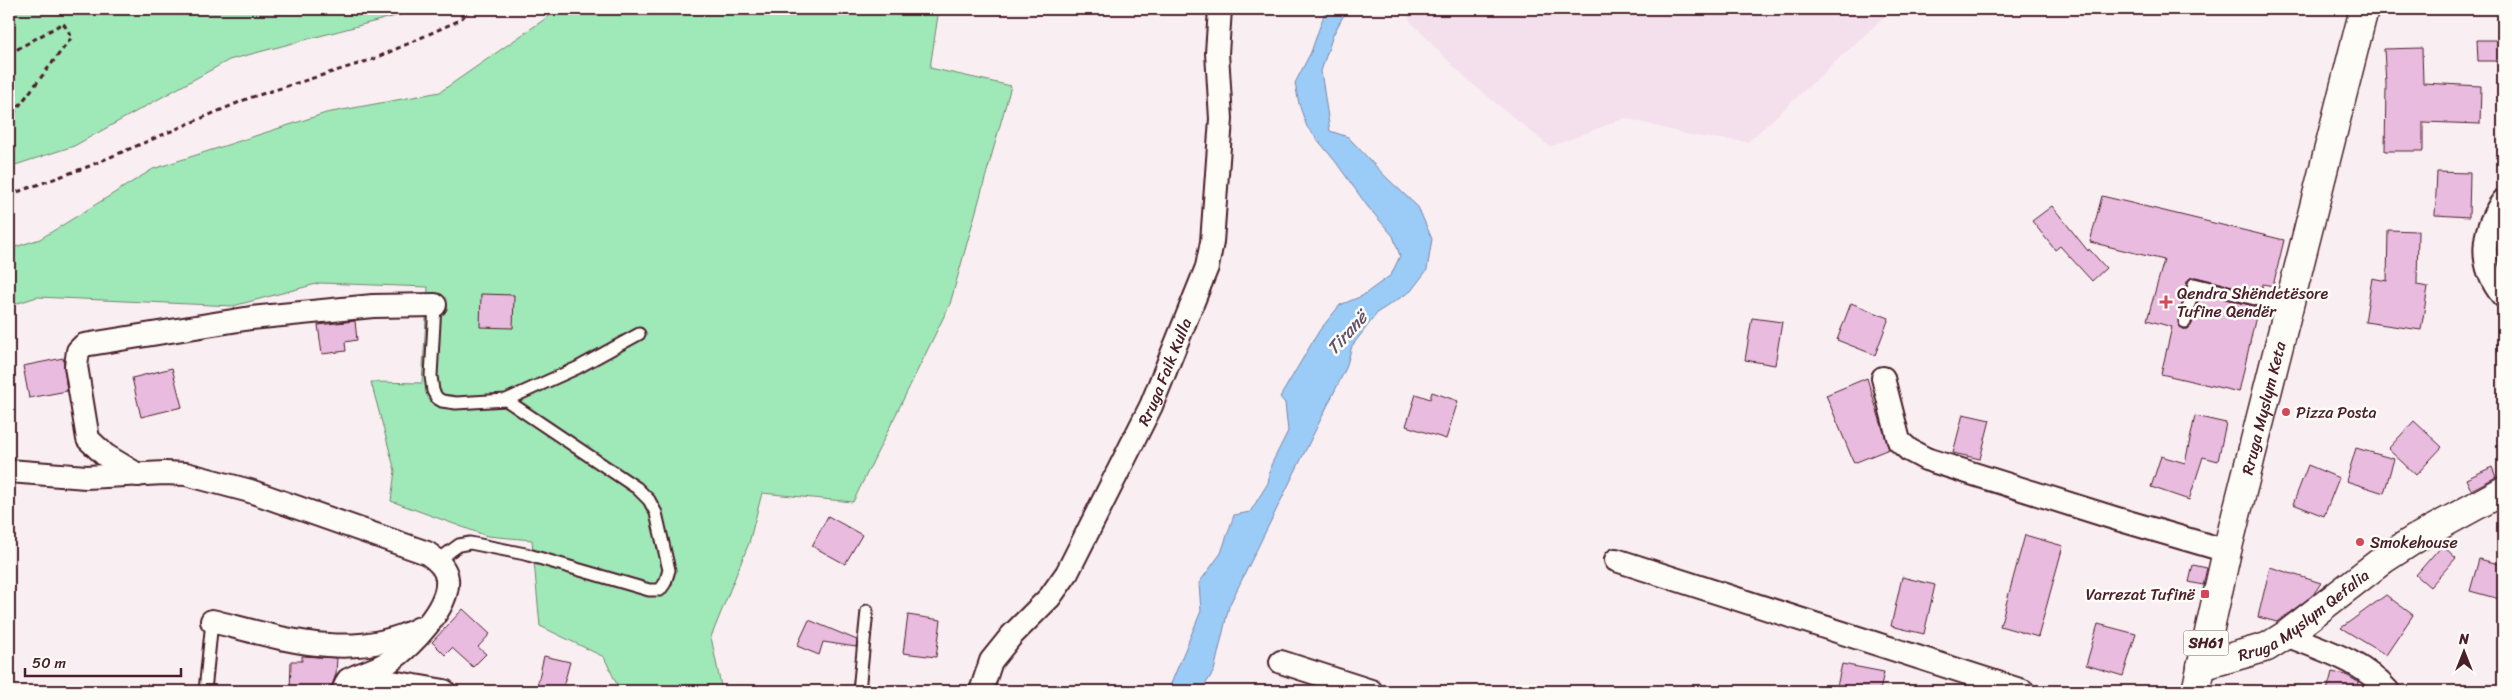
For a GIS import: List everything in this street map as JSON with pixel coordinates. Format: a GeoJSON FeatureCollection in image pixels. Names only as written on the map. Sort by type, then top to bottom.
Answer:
{"type":"FeatureCollection","features":[{"type":"Feature","properties":{"kind":"main road","name":"Rruga Myslym Keta"},"geometry":{"type":"LineString","coordinates":[[2198,679],[2227,551],[2364,9]]}},
{"type":"Feature","properties":{"kind":"main road","name":"Rruga Myslym Qefalia"},"geometry":{"type":"LineString","coordinates":[[2198,679],[2267,647],[2286,635],[2384,559],[2415,539],[2503,491]]}},
{"type":"Feature","properties":{"kind":"street","name":"Rruga Faik Kulla"},"geometry":{"type":"LineString","coordinates":[[981,691],[991,661],[1012,635],[1050,597],[1067,573],[1151,406],[1207,267],[1212,242],[1221,119],[1217,53],[1220,9]]}},
{"type":"Feature","properties":{"kind":"street"},"geometry":{"type":"LineString","coordinates":[[2503,201],[2494,213],[2486,231],[2485,249],[2488,268],[2503,296]]}},
{"type":"Feature","properties":{"kind":"street"},"geometry":{"type":"LineString","coordinates":[[138,475],[105,455],[88,439],[76,366],[78,351],[84,345],[251,318],[373,306],[436,305]]}},
{"type":"Feature","properties":{"kind":"street"},"geometry":{"type":"LineString","coordinates":[[1883,378],[1899,441],[1909,450],[1926,459],[2227,551]]}},
{"type":"Feature","properties":{"kind":"street"},"geometry":{"type":"LineString","coordinates":[[9,471],[60,476],[186,474],[225,483],[427,552],[438,560],[448,578],[447,592],[429,623],[390,662],[350,684]]}},
{"type":"Feature","properties":{"kind":"street"},"geometry":{"type":"LineString","coordinates":[[1616,560],[2023,691]]}},
{"type":"Feature","properties":{"kind":"street"},"geometry":{"type":"LineString","coordinates":[[212,621],[297,641],[358,647],[408,634],[429,623]]}},
{"type":"Feature","properties":{"kind":"street"},"geometry":{"type":"LineString","coordinates":[[2286,635],[2341,656],[2378,680],[2388,691]]}},
{"type":"Feature","properties":{"kind":"street"},"geometry":{"type":"LineString","coordinates":[[1281,662],[1370,691]]}},
{"type":"Feature","properties":{"kind":"street"},"geometry":{"type":"LineString","coordinates":[[350,684],[444,691]]}},
{"type":"Feature","properties":{"kind":"lane"},"geometry":{"type":"LineString","coordinates":[[2185,322],[2194,284],[2288,307]]}},
{"type":"Feature","properties":{"kind":"lane"},"geometry":{"type":"LineString","coordinates":[[436,305],[431,376],[433,391],[437,398],[448,402],[506,400],[577,368],[639,334]]}},
{"type":"Feature","properties":{"kind":"lane"},"geometry":{"type":"LineString","coordinates":[[438,560],[459,545],[470,542],[526,554],[649,590],[660,590],[665,583],[669,570],[656,513],[649,500],[637,488],[506,400]]}},
{"type":"Feature","properties":{"kind":"lane"},"geometry":{"type":"LineString","coordinates":[[859,691],[866,611]]}},
{"type":"Feature","properties":{"kind":"lane"},"geometry":{"type":"LineString","coordinates":[[205,691],[212,621]]}},
{"type":"Feature","properties":{"kind":"path"},"geometry":{"type":"LineString","coordinates":[[9,195],[87,167],[249,98],[374,59],[460,20],[471,9]]}},
{"type":"Feature","properties":{"kind":"path"},"geometry":{"type":"LineString","coordinates":[[9,54],[63,23],[72,37],[9,119]]}},
{"type":"Feature","properties":{"kind":"shaded area"},"geometry":{"type":"Polygon","coordinates":[[[1407,9],[1929,9],[1890,12],[1748,142],[1693,136],[1625,118],[1550,147],[1465,78],[1409,20],[1407,9]]]}},
{"type":"Feature","properties":{"kind":"green space"},"geometry":{"type":"Polygon","coordinates":[[[9,9],[422,9],[229,60],[74,146],[9,167],[9,9]]]}},
{"type":"Feature","properties":{"kind":"green space"},"geometry":{"type":"Polygon","coordinates":[[[556,9],[939,9],[930,68],[1011,86],[950,304],[853,502],[762,493],[749,543],[711,637],[722,691],[620,691],[604,657],[540,626],[532,540],[487,536],[391,501],[395,471],[371,382],[422,383],[428,287],[320,283],[233,306],[37,297],[9,306],[9,249],[40,239],[153,169],[326,113],[440,92],[552,14],[556,9]]]}},
{"type":"Feature","properties":{"kind":"water","name":"Tiranë"},"geometry":{"type":"Polygon","coordinates":[[[1326,9],[1347,9],[1333,35],[1321,71],[1330,131],[1348,137],[1418,207],[1432,239],[1427,270],[1411,291],[1378,312],[1352,346],[1346,368],[1229,606],[1214,671],[1201,691],[1168,691],[1201,611],[1199,583],[1221,553],[1234,515],[1250,512],[1268,483],[1271,465],[1288,431],[1285,403],[1280,397],[1319,331],[1340,305],[1362,296],[1391,275],[1400,256],[1393,236],[1368,207],[1335,161],[1307,127],[1299,104],[1295,83],[1311,52],[1326,9]]]}},
{"type":"Feature","properties":{"kind":"building"},"geometry":{"type":"Polygon","coordinates":[[[2477,40],[2503,40],[2503,61],[2478,61],[2477,40]]]}},
{"type":"Feature","properties":{"kind":"building"},"geometry":{"type":"Polygon","coordinates":[[[2422,48],[2423,83],[2481,86],[2480,124],[2423,122],[2423,151],[2385,151],[2386,84],[2384,49],[2422,48]]]}},
{"type":"Feature","properties":{"kind":"building"},"geometry":{"type":"Polygon","coordinates":[[[2437,172],[2470,173],[2469,217],[2435,215],[2437,172]]]}},
{"type":"Feature","properties":{"kind":"building"},"geometry":{"type":"Polygon","coordinates":[[[2102,196],[2284,240],[2273,286],[2263,284],[2261,293],[2196,277],[2189,279],[2187,282],[2178,321],[2183,329],[2188,329],[2192,324],[2200,293],[2258,307],[2239,392],[2161,374],[2172,327],[2147,320],[2164,260],[2090,242],[2102,196]]]}},
{"type":"Feature","properties":{"kind":"building"},"geometry":{"type":"Polygon","coordinates":[[[2052,206],[2088,251],[2089,249],[2106,268],[2092,281],[2060,246],[2055,250],[2032,221],[2052,206]]]}},
{"type":"Feature","properties":{"kind":"building"},"geometry":{"type":"Polygon","coordinates":[[[2388,230],[2418,231],[2417,285],[2428,287],[2421,330],[2365,322],[2372,278],[2387,281],[2388,230]]]}},
{"type":"Feature","properties":{"kind":"building"},"geometry":{"type":"Polygon","coordinates":[[[481,294],[514,295],[513,328],[480,327],[481,294]]]}},
{"type":"Feature","properties":{"kind":"building"},"geometry":{"type":"Polygon","coordinates":[[[1851,303],[1889,318],[1875,355],[1837,340],[1851,303]]]}},
{"type":"Feature","properties":{"kind":"building"},"geometry":{"type":"Polygon","coordinates":[[[1752,318],[1782,322],[1775,365],[1745,360],[1752,318]]]}},
{"type":"Feature","properties":{"kind":"building"},"geometry":{"type":"Polygon","coordinates":[[[355,321],[357,340],[345,342],[346,351],[322,354],[318,325],[355,321]]]}},
{"type":"Feature","properties":{"kind":"building"},"geometry":{"type":"Polygon","coordinates":[[[63,358],[67,391],[29,398],[23,366],[63,358]]]}},
{"type":"Feature","properties":{"kind":"building"},"geometry":{"type":"Polygon","coordinates":[[[172,368],[182,407],[141,417],[132,378],[172,368]]]}},
{"type":"Feature","properties":{"kind":"building"},"geometry":{"type":"Polygon","coordinates":[[[1867,378],[1889,449],[1854,463],[1826,395],[1867,378]]]}},
{"type":"Feature","properties":{"kind":"building"},"geometry":{"type":"Polygon","coordinates":[[[1432,392],[1458,401],[1446,439],[1406,426],[1416,394],[1430,399],[1432,392]]]}},
{"type":"Feature","properties":{"kind":"building"},"geometry":{"type":"Polygon","coordinates":[[[1963,414],[1990,420],[1980,459],[1953,453],[1963,414]]]}},
{"type":"Feature","properties":{"kind":"building"},"geometry":{"type":"Polygon","coordinates":[[[2195,416],[2226,423],[2218,461],[2203,457],[2189,500],[2151,487],[2161,456],[2185,463],[2195,416]]]}},
{"type":"Feature","properties":{"kind":"building"},"geometry":{"type":"Polygon","coordinates":[[[2414,421],[2442,447],[2416,475],[2388,449],[2414,421]]]}},
{"type":"Feature","properties":{"kind":"building"},"geometry":{"type":"Polygon","coordinates":[[[2356,448],[2394,459],[2384,493],[2346,481],[2356,448]]]}},
{"type":"Feature","properties":{"kind":"building"},"geometry":{"type":"Polygon","coordinates":[[[2308,465],[2339,478],[2324,516],[2293,504],[2308,465]]]}},
{"type":"Feature","properties":{"kind":"building"},"geometry":{"type":"Polygon","coordinates":[[[2492,467],[2496,477],[2471,490],[2466,479],[2492,467]]]}},
{"type":"Feature","properties":{"kind":"building"},"geometry":{"type":"Polygon","coordinates":[[[828,516],[862,535],[845,564],[812,546],[828,516]]]}},
{"type":"Feature","properties":{"kind":"building"},"geometry":{"type":"Polygon","coordinates":[[[2025,535],[2063,546],[2038,637],[2000,626],[2025,535]]]}},
{"type":"Feature","properties":{"kind":"building"},"geometry":{"type":"Polygon","coordinates":[[[2442,545],[2456,558],[2430,587],[2416,575],[2442,545]]]}},
{"type":"Feature","properties":{"kind":"building"},"geometry":{"type":"Polygon","coordinates":[[[2479,559],[2503,565],[2503,584],[2499,599],[2470,591],[2479,559]]]}},
{"type":"Feature","properties":{"kind":"building"},"geometry":{"type":"Polygon","coordinates":[[[2193,565],[2207,568],[2203,585],[2189,582],[2193,565]]]}},
{"type":"Feature","properties":{"kind":"building"},"geometry":{"type":"Polygon","coordinates":[[[2270,567],[2321,583],[2313,595],[2277,622],[2258,617],[2270,567]]]}},
{"type":"Feature","properties":{"kind":"building"},"geometry":{"type":"Polygon","coordinates":[[[1902,577],[1935,585],[1924,634],[1891,626],[1902,577]]]}},
{"type":"Feature","properties":{"kind":"building"},"geometry":{"type":"Polygon","coordinates":[[[2386,595],[2413,615],[2386,655],[2341,628],[2386,595]]]}},
{"type":"Feature","properties":{"kind":"building"},"geometry":{"type":"Polygon","coordinates":[[[463,609],[490,634],[478,647],[486,654],[473,667],[452,648],[445,655],[432,642],[463,609]]]}},
{"type":"Feature","properties":{"kind":"building"},"geometry":{"type":"Polygon","coordinates":[[[908,615],[941,620],[936,657],[903,653],[908,615]]]}},
{"type":"Feature","properties":{"kind":"building"},"geometry":{"type":"Polygon","coordinates":[[[809,620],[857,640],[856,647],[823,642],[819,655],[797,646],[809,620]]]}},
{"type":"Feature","properties":{"kind":"building"},"geometry":{"type":"Polygon","coordinates":[[[2098,624],[2136,634],[2123,676],[2086,665],[2098,624]]]}},
{"type":"Feature","properties":{"kind":"building"},"geometry":{"type":"Polygon","coordinates":[[[302,656],[337,658],[336,674],[330,691],[290,691],[291,661],[302,661],[302,656]]]}},
{"type":"Feature","properties":{"kind":"building"},"geometry":{"type":"Polygon","coordinates":[[[544,656],[570,662],[562,691],[536,691],[544,656]]]}},
{"type":"Feature","properties":{"kind":"building"},"geometry":{"type":"Polygon","coordinates":[[[1842,664],[1884,672],[1880,691],[1836,691],[1842,664]]]}},
{"type":"Feature","properties":{"kind":"building"},"geometry":{"type":"Polygon","coordinates":[[[2332,672],[2346,675],[2358,682],[2356,691],[2327,691],[2332,672]]]}},
{"type":"Feature","properties":{"kind":"place","name":"Qendra Shëndetësore Tufine Qendër"},"geometry":{"type":"Point","coordinates":[2166,302]}},
{"type":"Feature","properties":{"kind":"place","name":"Pizza Posta"},"geometry":{"type":"Point","coordinates":[2286,412]}},
{"type":"Feature","properties":{"kind":"place","name":"Smokehouse"},"geometry":{"type":"Point","coordinates":[2360,542]}},
{"type":"Feature","properties":{"kind":"place","name":"Varrezat Tufinë"},"geometry":{"type":"Point","coordinates":[2205,594]}}]}
